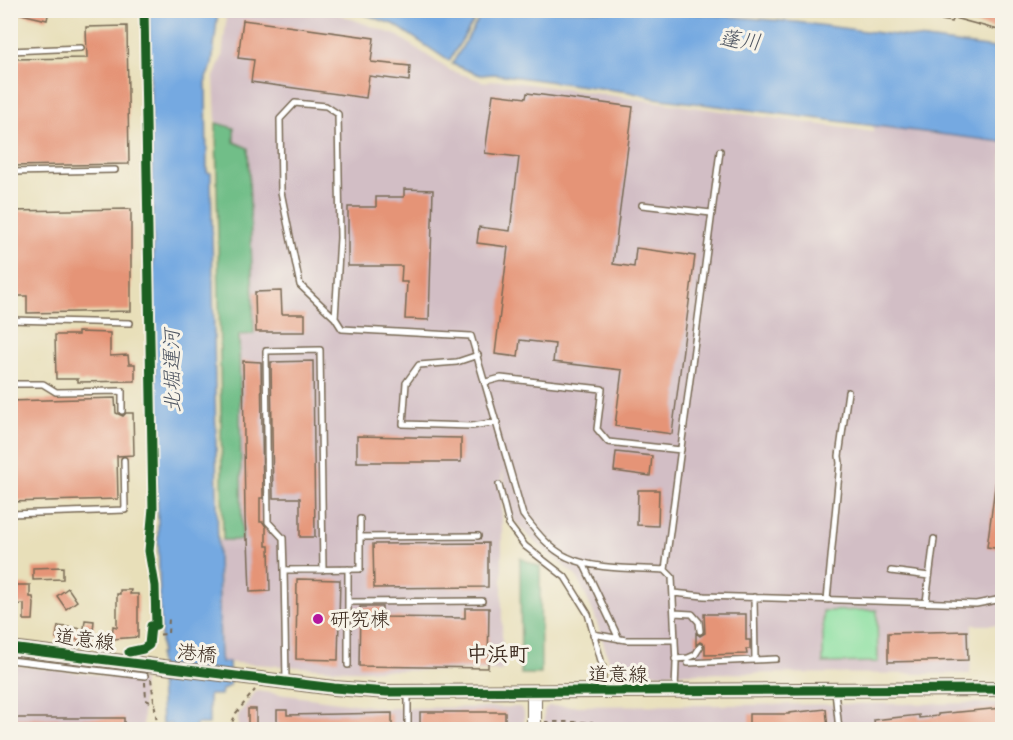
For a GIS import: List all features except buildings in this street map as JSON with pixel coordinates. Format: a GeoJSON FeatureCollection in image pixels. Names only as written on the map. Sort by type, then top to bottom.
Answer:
{"type":"FeatureCollection","features":[{"type":"Feature","properties":{"kind":"street","name":"道意線"},"geometry":{"type":"LineString","coordinates":[[10,648],[150,672]]}},
{"type":"Feature","properties":{"kind":"street","name":"港橋"},"geometry":{"type":"LineString","coordinates":[[150,672],[233,675]]}},
{"type":"Feature","properties":{"kind":"street","name":"道意線"},"geometry":{"type":"LineString","coordinates":[[233,675],[370,691],[408,692],[1002,689]]}},
{"type":"Feature","properties":{"kind":"street"},"geometry":{"type":"LineString","coordinates":[[534,692],[538,726]]}},
{"type":"Feature","properties":{"kind":"lane"},"geometry":{"type":"LineString","coordinates":[[10,51],[81,48]]}},
{"type":"Feature","properties":{"kind":"lane"},"geometry":{"type":"LineString","coordinates":[[335,318],[340,238],[338,114],[326,106],[295,103],[280,119],[281,192],[300,285],[335,318],[342,329],[467,334],[473,338],[523,515],[540,536],[565,556],[583,563],[665,570],[672,577],[675,692]]}},
{"type":"Feature","properties":{"kind":"lane"},"geometry":{"type":"LineString","coordinates":[[665,570],[720,151]]}},
{"type":"Feature","properties":{"kind":"lane"},"geometry":{"type":"LineString","coordinates":[[10,172],[115,170]]}},
{"type":"Feature","properties":{"kind":"lane"},"geometry":{"type":"LineString","coordinates":[[642,205],[711,213]]}},
{"type":"Feature","properties":{"kind":"lane"},"geometry":{"type":"LineString","coordinates":[[10,320],[130,323]]}},
{"type":"Feature","properties":{"kind":"lane"},"geometry":{"type":"LineString","coordinates":[[286,682],[283,538],[268,522],[266,351],[320,350],[323,570]]}},
{"type":"Feature","properties":{"kind":"lane"},"geometry":{"type":"LineString","coordinates":[[478,355],[457,362],[419,365],[406,382],[403,424],[472,426],[497,422]]}},
{"type":"Feature","properties":{"kind":"lane"},"geometry":{"type":"LineString","coordinates":[[486,382],[501,378],[602,389],[597,429],[608,442],[681,450]]}},
{"type":"Feature","properties":{"kind":"lane"},"geometry":{"type":"LineString","coordinates":[[10,384],[43,384],[56,392],[122,391],[122,411]]}},
{"type":"Feature","properties":{"kind":"lane"},"geometry":{"type":"LineString","coordinates":[[827,600],[839,456],[848,392]]}},
{"type":"Feature","properties":{"kind":"lane"},"geometry":{"type":"LineString","coordinates":[[10,514],[125,510],[124,460]]}},
{"type":"Feature","properties":{"kind":"lane"},"geometry":{"type":"LineString","coordinates":[[499,485],[509,525],[525,546],[565,577],[588,614],[603,668],[602,692]]}},
{"type":"Feature","properties":{"kind":"lane"},"geometry":{"type":"LineString","coordinates":[[284,570],[360,569],[360,519]]}},
{"type":"Feature","properties":{"kind":"lane"},"geometry":{"type":"LineString","coordinates":[[360,537],[478,536]]}},
{"type":"Feature","properties":{"kind":"lane"},"geometry":{"type":"LineString","coordinates":[[926,602],[934,539]]}},
{"type":"Feature","properties":{"kind":"lane"},"geometry":{"type":"LineString","coordinates":[[583,563],[619,639]]}},
{"type":"Feature","properties":{"kind":"lane"},"geometry":{"type":"LineString","coordinates":[[348,569],[348,665]]}},
{"type":"Feature","properties":{"kind":"lane"},"geometry":{"type":"LineString","coordinates":[[891,571],[929,576]]}},
{"type":"Feature","properties":{"kind":"lane"},"geometry":{"type":"LineString","coordinates":[[673,593],[976,604],[1002,599]]}},
{"type":"Feature","properties":{"kind":"lane"},"geometry":{"type":"LineString","coordinates":[[754,597],[755,660]]}},
{"type":"Feature","properties":{"kind":"lane"},"geometry":{"type":"LineString","coordinates":[[348,602],[482,601]]}},
{"type":"Feature","properties":{"kind":"lane"},"geometry":{"type":"LineString","coordinates":[[674,613],[692,614],[699,622],[700,631]]}},
{"type":"Feature","properties":{"kind":"lane"},"geometry":{"type":"LineString","coordinates":[[593,634],[619,639],[675,640]]}},
{"type":"Feature","properties":{"kind":"lane"},"geometry":{"type":"LineString","coordinates":[[675,659],[695,655],[700,647]]}},
{"type":"Feature","properties":{"kind":"lane"},"geometry":{"type":"LineString","coordinates":[[688,658],[688,663],[776,659]]}},
{"type":"Feature","properties":{"kind":"lane"},"geometry":{"type":"LineString","coordinates":[[10,660],[150,672]]}},
{"type":"Feature","properties":{"kind":"lane"},"geometry":{"type":"LineString","coordinates":[[835,689],[839,729]]}},
{"type":"Feature","properties":{"kind":"lane"},"geometry":{"type":"LineString","coordinates":[[408,692],[408,729]]}},
{"type":"Feature","properties":{"kind":"path"},"geometry":{"type":"LineString","coordinates":[[138,10],[139,17],[145,22]]}},
{"type":"Feature","properties":{"kind":"path"},"geometry":{"type":"LineString","coordinates":[[144,10],[153,508],[149,551],[156,625],[152,626],[150,649]]}},
{"type":"Feature","properties":{"kind":"path"},"geometry":{"type":"LineString","coordinates":[[151,635],[168,634],[169,618]]}},
{"type":"Feature","properties":{"kind":"path"},"geometry":{"type":"LineString","coordinates":[[129,652],[143,649],[149,645],[151,640]]}},
{"type":"Feature","properties":{"kind":"path"},"geometry":{"type":"LineString","coordinates":[[150,672],[146,700],[156,705]]}},
{"type":"Feature","properties":{"kind":"path"},"geometry":{"type":"LineString","coordinates":[[150,672],[158,729]]}},
{"type":"Feature","properties":{"kind":"path"},"geometry":{"type":"LineString","coordinates":[[224,728],[229,729],[236,713],[264,679]]}},
{"type":"Feature","properties":{"kind":"path"},"geometry":{"type":"LineString","coordinates":[[538,726],[593,722]]}},
{"type":"Feature","properties":{"kind":"shaded area"},"geometry":{"type":"Polygon","coordinates":[[[330,11],[398,36],[449,70],[485,82],[500,80],[873,132],[873,126],[1002,142],[1002,625],[972,625],[970,674],[613,673],[594,614],[577,577],[528,536],[511,517],[502,469],[502,671],[348,670],[221,662],[219,540],[242,539],[239,335],[254,334],[234,128],[216,123],[214,77],[222,57],[226,22],[224,12],[330,11]]]}},
{"type":"Feature","properties":{"kind":"shaded area"},"geometry":{"type":"Polygon","coordinates":[[[11,665],[143,680],[143,729],[11,730],[11,665]]]}},
{"type":"Feature","properties":{"kind":"shaded area"},"geometry":{"type":"Polygon","coordinates":[[[256,691],[385,708],[520,707],[524,712],[524,729],[238,729],[238,715],[256,691]]]}},
{"type":"Feature","properties":{"kind":"shaded area"},"geometry":{"type":"Polygon","coordinates":[[[1002,703],[1002,729],[544,730],[544,710],[548,706],[1002,703]]]}},
{"type":"Feature","properties":{"kind":"green space"},"geometry":{"type":"Polygon","coordinates":[[[216,123],[234,128],[234,142],[248,148],[254,334],[239,335],[242,540],[223,540],[216,123]]]}},
{"type":"Feature","properties":{"kind":"green space"},"geometry":{"type":"Polygon","coordinates":[[[520,558],[540,567],[541,674],[521,674],[520,558]]]}},
{"type":"Feature","properties":{"kind":"green space"},"geometry":{"type":"Polygon","coordinates":[[[877,610],[878,662],[823,663],[823,611],[877,610]]]}},
{"type":"Feature","properties":{"kind":"water"},"geometry":{"type":"Polygon","coordinates":[[[480,10],[449,61],[395,25],[355,11],[480,10]]]}},
{"type":"Feature","properties":{"kind":"water","name":"蓬川"},"geometry":{"type":"Polygon","coordinates":[[[484,10],[666,11],[796,22],[1002,49],[1002,142],[654,98],[629,92],[495,74],[480,75],[452,64],[484,10]]]}},
{"type":"Feature","properties":{"kind":"water","name":"北堀運河"},"geometry":{"type":"Polygon","coordinates":[[[149,11],[218,11],[212,65],[206,78],[207,172],[211,173],[220,656],[221,662],[229,662],[230,685],[222,690],[221,695],[209,695],[209,724],[196,724],[195,729],[172,729],[171,724],[162,724],[149,11]]]}},
{"type":"Feature","properties":{"kind":"cycle path"},"geometry":{"type":"LineString","coordinates":[[129,652],[149,645],[151,626],[156,625],[155,586],[149,551],[153,508],[144,10]]}},
{"type":"Feature","properties":{"kind":"cycle path"},"geometry":{"type":"LineString","coordinates":[[10,648],[334,688],[387,692],[1002,689]]}},
{"type":"Feature","properties":{"kind":"place","name":"研究棟"},"geometry":{"type":"Point","coordinates":[318,619]}},
{"type":"Feature","properties":{"kind":"district","name":"中浜町"},"geometry":{"type":"Point","coordinates":[498,654]}}]}
